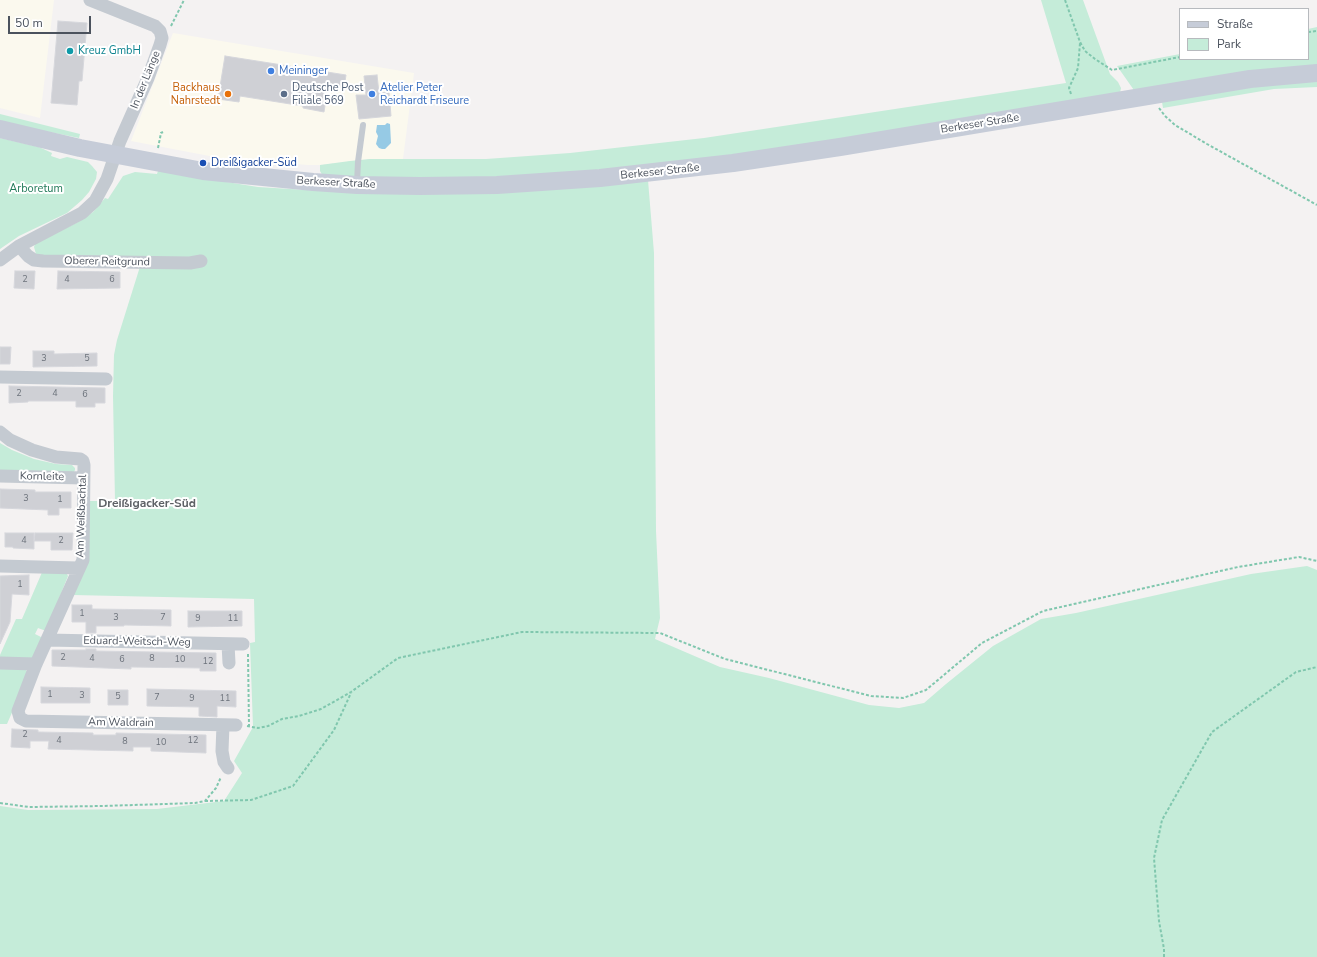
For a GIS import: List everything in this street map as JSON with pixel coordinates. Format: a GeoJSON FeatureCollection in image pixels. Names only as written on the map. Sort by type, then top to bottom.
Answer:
{"type":"FeatureCollection","features":[{"type":"Feature","properties":{"kind":"main road","name":"Berkeser Straße"},"geometry":{"type":"LineString","coordinates":[[0,129],[42,140],[203,171],[357,185],[497,185],[592,179],[662,172],[832,148],[1250,79],[1317,73]]}},
{"type":"Feature","properties":{"kind":"street","name":"In der Länge"},"geometry":{"type":"LineString","coordinates":[[90,0],[152,24],[160,31],[162,38],[148,78],[120,141],[116,155]]}},
{"type":"Feature","properties":{"kind":"street"},"geometry":{"type":"LineString","coordinates":[[0,260],[19,246],[72,219],[89,207],[95,201],[102,188],[116,155]]}},
{"type":"Feature","properties":{"kind":"street","name":"Oberer Reitgrund"},"geometry":{"type":"LineString","coordinates":[[19,246],[34,260],[43,261],[190,263],[201,261]]}},
{"type":"Feature","properties":{"kind":"street"},"geometry":{"type":"LineString","coordinates":[[0,377],[106,379]]}},
{"type":"Feature","properties":{"kind":"street","name":"Am Weißbachtal"},"geometry":{"type":"LineString","coordinates":[[0,432],[20,445],[56,457],[80,459],[83,461],[84,465],[83,560],[78,568],[36,664],[18,711],[20,718]]}},
{"type":"Feature","properties":{"kind":"street","name":"Kornleite"},"geometry":{"type":"LineString","coordinates":[[0,476],[83,478]]}},
{"type":"Feature","properties":{"kind":"street"},"geometry":{"type":"LineString","coordinates":[[0,566],[78,568]]}},
{"type":"Feature","properties":{"kind":"street","name":"Eduard-Weitsch-Weg"},"geometry":{"type":"LineString","coordinates":[[47,640],[243,644]]}},
{"type":"Feature","properties":{"kind":"street"},"geometry":{"type":"LineString","coordinates":[[228,644],[229,663]]}},
{"type":"Feature","properties":{"kind":"street"},"geometry":{"type":"LineString","coordinates":[[0,664],[36,664]]}},
{"type":"Feature","properties":{"kind":"street","name":"Am Waldrain"},"geometry":{"type":"LineString","coordinates":[[20,718],[26,721],[229,725]]}},
{"type":"Feature","properties":{"kind":"street"},"geometry":{"type":"LineString","coordinates":[[227,766],[222,751],[229,725]]}},
{"type":"Feature","properties":{"kind":"lane"},"geometry":{"type":"LineString","coordinates":[[357,185],[358,162],[363,124]]}},
{"type":"Feature","properties":{"kind":"path"},"geometry":{"type":"LineString","coordinates":[[171,26],[184,0]]}},
{"type":"Feature","properties":{"kind":"path"},"geometry":{"type":"LineString","coordinates":[[1065,0],[1080,42],[1085,51],[1095,60],[1112,70],[1179,57]]}},
{"type":"Feature","properties":{"kind":"path"},"geometry":{"type":"LineString","coordinates":[[1071,94],[1069,88],[1078,68],[1080,42]]}},
{"type":"Feature","properties":{"kind":"path"},"geometry":{"type":"LineString","coordinates":[[1156,95],[1158,105],[1165,116],[1175,125],[1317,205]]}},
{"type":"Feature","properties":{"kind":"path"},"geometry":{"type":"LineString","coordinates":[[159,149],[158,146],[161,133],[163,132]]}},
{"type":"Feature","properties":{"kind":"path"},"geometry":{"type":"LineString","coordinates":[[229,725],[263,728],[282,719],[299,716],[321,709],[352,692],[398,658],[522,632],[660,633],[725,660],[871,696],[903,698],[926,690],[982,643],[1043,611],[1238,567],[1299,558],[1317,561]]}},
{"type":"Feature","properties":{"kind":"path"},"geometry":{"type":"LineString","coordinates":[[243,644],[248,646],[249,726]]}},
{"type":"Feature","properties":{"kind":"path"},"geometry":{"type":"LineString","coordinates":[[1164,957],[1164,949],[1158,921],[1154,858],[1162,820],[1212,732],[1296,672],[1317,667]]}},
{"type":"Feature","properties":{"kind":"path"},"geometry":{"type":"LineString","coordinates":[[0,803],[36,807],[141,805],[251,800],[293,786],[334,730],[352,692]]}},
{"type":"Feature","properties":{"kind":"path"},"geometry":{"type":"LineString","coordinates":[[205,801],[216,788],[227,766]]}},
{"type":"Feature","properties":{"kind":"shaded area"},"geometry":{"type":"Polygon","coordinates":[[[0,0],[54,0],[40,118],[0,108],[0,0]]]}},
{"type":"Feature","properties":{"kind":"shaded area"},"geometry":{"type":"Polygon","coordinates":[[[173,33],[414,73],[403,159],[370,159],[308,165],[220,158],[131,141],[173,33]]]}},
{"type":"Feature","properties":{"kind":"green space"},"geometry":{"type":"Polygon","coordinates":[[[1041,0],[1083,0],[1110,74],[1118,82],[1121,88],[1120,93],[736,157],[499,179],[324,178],[320,171],[320,165],[370,159],[486,159],[570,153],[704,138],[1066,83],[1041,0]]]}},
{"type":"Feature","properties":{"kind":"green space"},"geometry":{"type":"Polygon","coordinates":[[[1317,27],[1317,65],[1136,93],[1117,66],[1179,54],[1179,60],[1309,60],[1309,29],[1317,27]]]}},
{"type":"Feature","properties":{"kind":"green space"},"geometry":{"type":"Polygon","coordinates":[[[1317,81],[1317,87],[1274,89],[1163,108],[1162,102],[1261,84],[1317,81]]]}},
{"type":"Feature","properties":{"kind":"green space"},"geometry":{"type":"Polygon","coordinates":[[[0,114],[80,134],[79,138],[0,122],[0,114]]]}},
{"type":"Feature","properties":{"kind":"green space","name":"Arboretum"},"geometry":{"type":"Polygon","coordinates":[[[0,138],[39,147],[52,153],[51,156],[60,159],[67,157],[88,162],[97,172],[96,179],[89,192],[67,213],[19,236],[0,249],[0,138]]]}},
{"type":"Feature","properties":{"kind":"green space"},"geometry":{"type":"Polygon","coordinates":[[[158,171],[258,187],[323,191],[648,180],[654,253],[656,531],[660,618],[655,639],[720,667],[769,678],[869,705],[899,708],[924,703],[993,646],[1041,619],[1076,613],[1251,574],[1307,566],[1317,570],[1317,957],[0,957],[0,806],[28,810],[157,809],[224,801],[242,773],[234,761],[253,727],[250,643],[255,642],[254,599],[73,595],[88,501],[115,501],[113,396],[114,355],[117,340],[143,257],[47,257],[36,254],[34,247],[35,244],[78,222],[93,212],[105,198],[108,199],[123,176],[135,172],[157,174],[158,171]]]}},
{"type":"Feature","properties":{"kind":"green space"},"geometry":{"type":"Polygon","coordinates":[[[0,443],[12,450],[34,459],[56,464],[72,465],[75,470],[74,472],[0,471],[0,443]]]}},
{"type":"Feature","properties":{"kind":"green space"},"geometry":{"type":"Polygon","coordinates":[[[43,570],[67,574],[68,576],[46,631],[38,628],[35,634],[43,638],[35,658],[0,659],[0,655],[16,619],[22,619],[43,570]]]}},
{"type":"Feature","properties":{"kind":"green space"},"geometry":{"type":"Polygon","coordinates":[[[0,667],[26,670],[27,672],[27,678],[7,724],[0,724],[0,667]]]}},
{"type":"Feature","properties":{"kind":"water"},"geometry":{"type":"Polygon","coordinates":[[[387,123],[390,124],[391,143],[385,149],[382,149],[376,144],[378,136],[376,132],[377,125],[385,125],[387,123]]]}},
{"type":"Feature","properties":{"kind":"building","name":"Kreuz GmbH"},"geometry":{"type":"Polygon","coordinates":[[[58,21],[87,23],[82,81],[79,81],[77,105],[51,103],[58,21]]]}},
{"type":"Feature","properties":{"kind":"building"},"geometry":{"type":"Polygon","coordinates":[[[225,56],[346,75],[344,88],[328,86],[324,112],[303,108],[303,106],[240,96],[239,102],[218,99],[225,56]]]}},
{"type":"Feature","properties":{"kind":"building"},"geometry":{"type":"Polygon","coordinates":[[[377,75],[379,93],[389,92],[391,116],[359,119],[356,95],[366,95],[364,76],[377,75]]]}},
{"type":"Feature","properties":{"kind":"building"},"geometry":{"type":"Polygon","coordinates":[[[15,271],[35,271],[34,289],[14,288],[15,271]]]}},
{"type":"Feature","properties":{"kind":"building"},"geometry":{"type":"Polygon","coordinates":[[[58,271],[120,272],[120,288],[57,289],[58,271]]]}},
{"type":"Feature","properties":{"kind":"building"},"geometry":{"type":"Polygon","coordinates":[[[0,347],[11,347],[10,364],[0,364],[0,347]]]}},
{"type":"Feature","properties":{"kind":"building"},"geometry":{"type":"Polygon","coordinates":[[[33,351],[54,351],[54,354],[97,353],[97,366],[33,367],[33,351]]]}},
{"type":"Feature","properties":{"kind":"building"},"geometry":{"type":"Polygon","coordinates":[[[9,386],[105,388],[105,403],[95,403],[95,407],[76,407],[76,401],[28,401],[9,403],[9,386]]]}},
{"type":"Feature","properties":{"kind":"building"},"geometry":{"type":"Polygon","coordinates":[[[0,489],[35,490],[35,492],[71,492],[71,508],[59,508],[59,515],[48,515],[48,510],[0,508],[0,489]]]}},
{"type":"Feature","properties":{"kind":"building"},"geometry":{"type":"Polygon","coordinates":[[[5,533],[34,533],[34,549],[5,547],[5,533]]]}},
{"type":"Feature","properties":{"kind":"building"},"geometry":{"type":"Polygon","coordinates":[[[35,533],[73,533],[72,550],[51,550],[51,541],[34,541],[35,533]]]}},
{"type":"Feature","properties":{"kind":"building"},"geometry":{"type":"Polygon","coordinates":[[[29,575],[29,595],[12,594],[10,622],[0,644],[0,576],[29,575]]]}},
{"type":"Feature","properties":{"kind":"building"},"geometry":{"type":"Polygon","coordinates":[[[72,605],[92,605],[92,609],[171,610],[171,626],[96,626],[96,633],[86,633],[86,622],[72,622],[72,605]]]}},
{"type":"Feature","properties":{"kind":"building"},"geometry":{"type":"Polygon","coordinates":[[[188,611],[242,611],[242,626],[188,627],[188,611]]]}},
{"type":"Feature","properties":{"kind":"building"},"geometry":{"type":"Polygon","coordinates":[[[96,649],[96,651],[216,653],[216,671],[200,671],[200,668],[131,667],[131,669],[52,666],[52,650],[96,649]]]}},
{"type":"Feature","properties":{"kind":"building"},"geometry":{"type":"Polygon","coordinates":[[[41,687],[90,688],[90,703],[41,703],[41,687]]]}},
{"type":"Feature","properties":{"kind":"building"},"geometry":{"type":"Polygon","coordinates":[[[147,689],[236,691],[236,707],[217,706],[217,717],[199,716],[199,707],[147,706],[147,689]]]}},
{"type":"Feature","properties":{"kind":"building"},"geometry":{"type":"Polygon","coordinates":[[[108,690],[128,690],[128,705],[108,705],[108,690]]]}},
{"type":"Feature","properties":{"kind":"building"},"geometry":{"type":"Polygon","coordinates":[[[12,729],[38,730],[38,732],[93,733],[93,735],[116,735],[116,733],[206,735],[206,753],[151,751],[151,747],[133,747],[133,751],[48,749],[49,741],[30,741],[30,748],[11,747],[12,729]]]}},
{"type":"Feature","properties":{"kind":"place","name":"Kreuz GmbH"},"geometry":{"type":"Point","coordinates":[70,51]}},
{"type":"Feature","properties":{"kind":"place","name":"Meininger"},"geometry":{"type":"Point","coordinates":[271,71]}},
{"type":"Feature","properties":{"kind":"place","name":"Backhaus Nahrstedt"},"geometry":{"type":"Point","coordinates":[228,94]}},
{"type":"Feature","properties":{"kind":"place","name":"Deutsche Post Filiale 569"},"geometry":{"type":"Point","coordinates":[284,94]}},
{"type":"Feature","properties":{"kind":"place","name":"Atelier Peter Reichardt Friseure"},"geometry":{"type":"Point","coordinates":[372,94]}},
{"type":"Feature","properties":{"kind":"place","name":"Dreißigacker-Süd"},"geometry":{"type":"Point","coordinates":[203,163]}},
{"type":"Feature","properties":{"kind":"district","name":"Dreißigacker-Süd"},"geometry":{"type":"Point","coordinates":[147,504]}}]}
